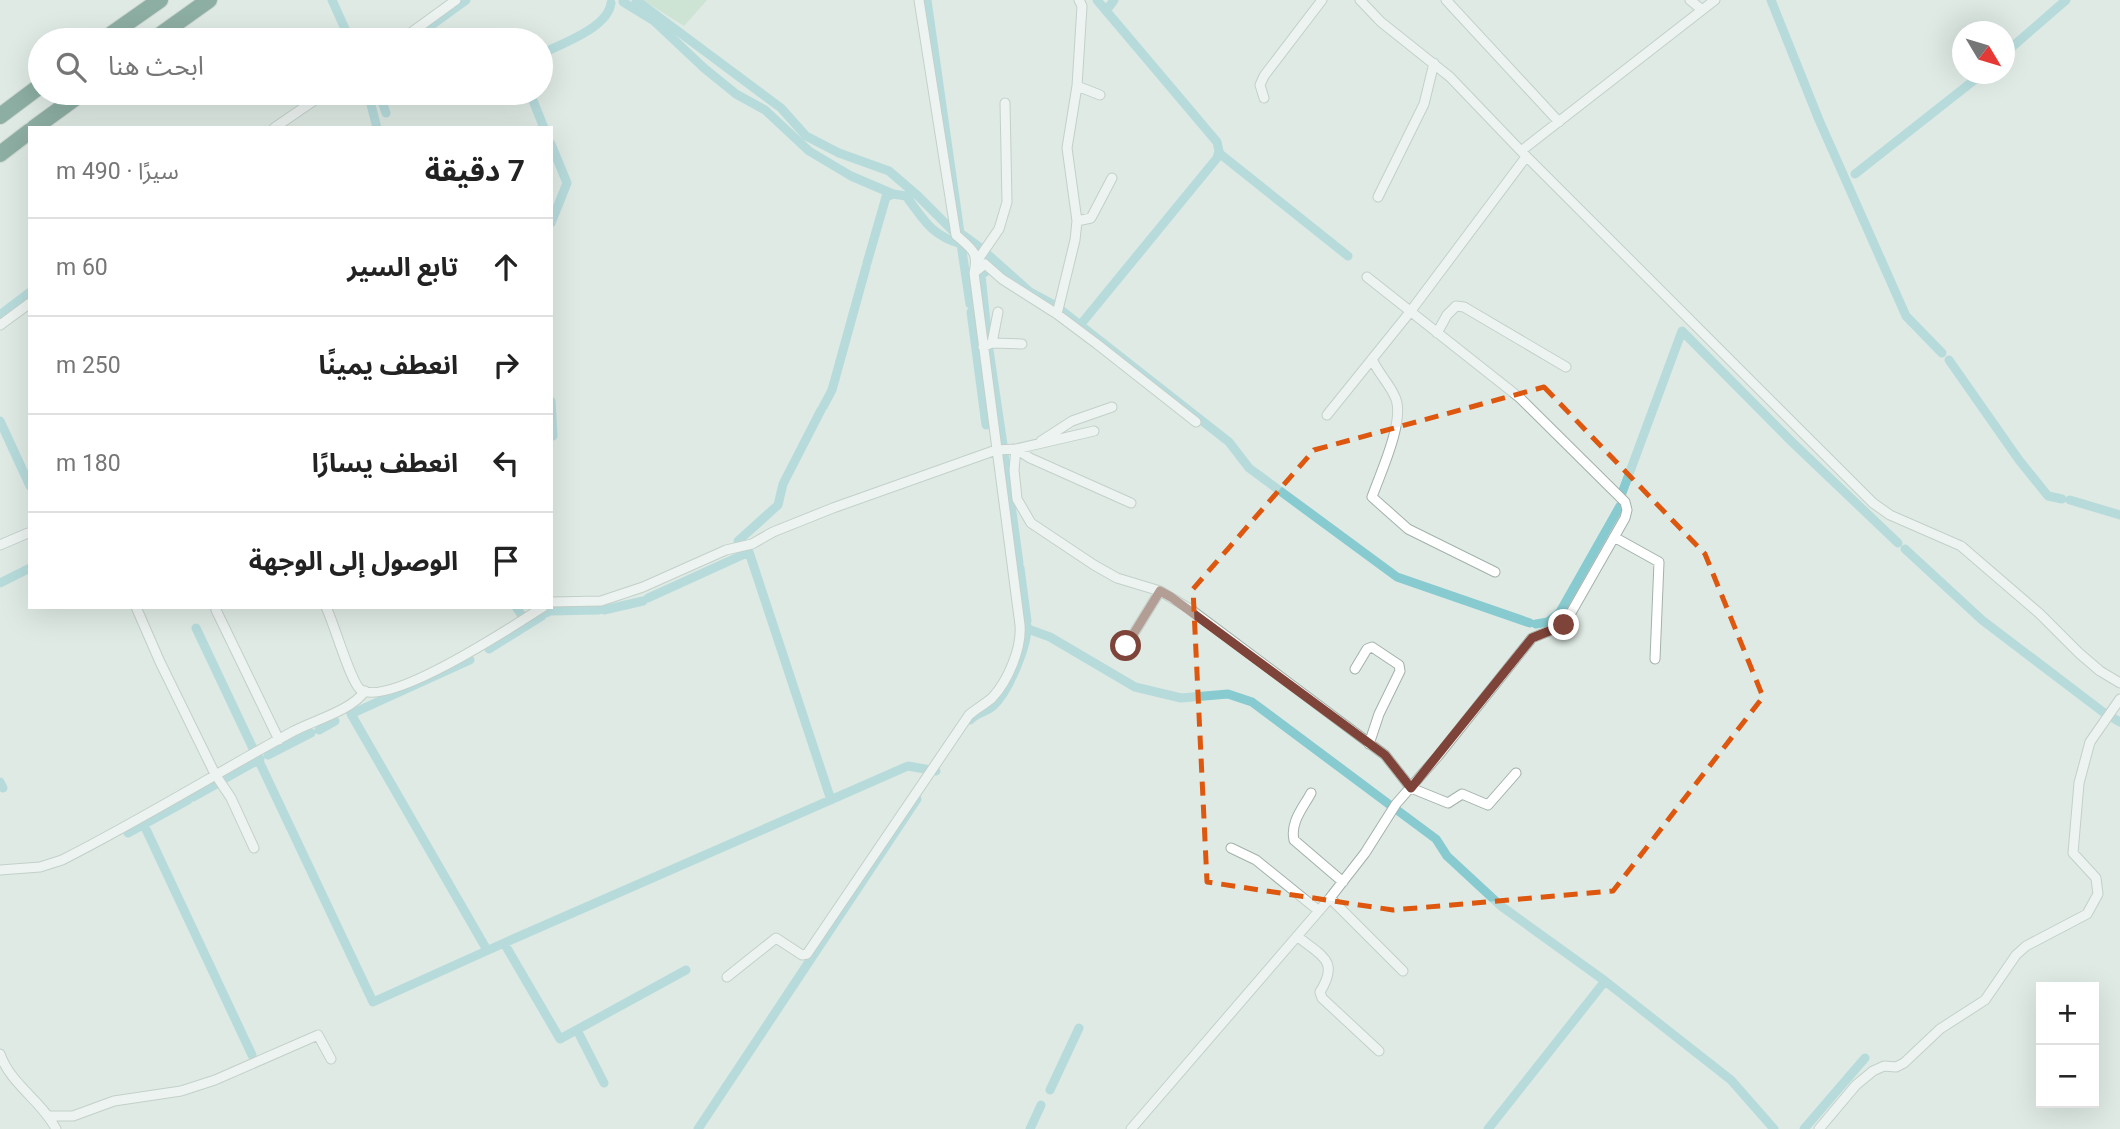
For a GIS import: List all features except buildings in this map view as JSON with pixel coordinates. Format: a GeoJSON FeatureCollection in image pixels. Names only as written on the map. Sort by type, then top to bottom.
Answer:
{"type":"FeatureCollection","features":[{"type":"Feature","properties":{"kind":"highway"},"geometry":{"type":"LineString","coordinates":[[120,28],[160,0]]}},
{"type":"Feature","properties":{"kind":"highway"},"geometry":{"type":"LineString","coordinates":[[170,28],[209,0]]}},
{"type":"Feature","properties":{"kind":"highway"},"geometry":{"type":"LineString","coordinates":[[0,116],[28,95]]}},
{"type":"Feature","properties":{"kind":"highway"},"geometry":{"type":"LineString","coordinates":[[37,126],[66,105]]}},
{"type":"Feature","properties":{"kind":"highway"},"geometry":{"type":"LineString","coordinates":[[0,154],[28,133]]}},
{"type":"Feature","properties":{"kind":"street"},"geometry":{"type":"LineString","coordinates":[[418,28],[456,0]]}},
{"type":"Feature","properties":{"kind":"street"},"geometry":{"type":"LineString","coordinates":[[919,0],[956,236],[974,250],[977,261]]}},
{"type":"Feature","properties":{"kind":"street"},"geometry":{"type":"LineString","coordinates":[[1056,314],[1075,240],[1077,221],[1067,148],[1077,86],[1082,6],[1079,0]]}},
{"type":"Feature","properties":{"kind":"street"},"geometry":{"type":"LineString","coordinates":[[1264,98],[1260,85],[1264,76],[1322,0]]}},
{"type":"Feature","properties":{"kind":"street"},"geometry":{"type":"LineString","coordinates":[[1360,0],[1381,22],[1434,62],[1872,503],[1890,515],[1961,546],[2040,614],[2079,653],[2100,671],[2120,683]]}},
{"type":"Feature","properties":{"kind":"street"},"geometry":{"type":"LineString","coordinates":[[1446,0],[1559,122]]}},
{"type":"Feature","properties":{"kind":"street"},"geometry":{"type":"LineString","coordinates":[[1690,0],[1701,9]]}},
{"type":"Feature","properties":{"kind":"street"},"geometry":{"type":"LineString","coordinates":[[1327,415],[1410,312],[1524,154],[1559,122],[1714,0]]}},
{"type":"Feature","properties":{"kind":"street"},"geometry":{"type":"LineString","coordinates":[[1378,197],[1424,104],[1434,62]]}},
{"type":"Feature","properties":{"kind":"street"},"geometry":{"type":"LineString","coordinates":[[1077,86],[1100,95]]}},
{"type":"Feature","properties":{"kind":"street"},"geometry":{"type":"LineString","coordinates":[[727,977],[776,938],[802,955],[807,954],[969,715],[999,689],[1019,650],[1020,625],[996,450],[988,345],[974,273],[977,261],[999,229],[1007,202],[1005,103]]}},
{"type":"Feature","properties":{"kind":"street"},"geometry":{"type":"LineString","coordinates":[[277,126],[308,105]]}},
{"type":"Feature","properties":{"kind":"street"},"geometry":{"type":"LineString","coordinates":[[1077,221],[1091,218],[1112,178]]}},
{"type":"Feature","properties":{"kind":"street"},"geometry":{"type":"LineString","coordinates":[[974,273],[985,264],[989,266],[1002,279],[1056,314],[1196,422]]}},
{"type":"Feature","properties":{"kind":"street"},"geometry":{"type":"LineString","coordinates":[[1131,1129],[1330,898],[1365,853],[1396,804],[1532,638],[1564,625],[1625,519],[1625,502],[1520,398],[1367,277]]}},
{"type":"Feature","properties":{"kind":"street"},"geometry":{"type":"LineString","coordinates":[[0,325],[28,304]]}},
{"type":"Feature","properties":{"kind":"street"},"geometry":{"type":"LineString","coordinates":[[1437,333],[1447,314],[1456,306],[1464,307],[1566,367]]}},
{"type":"Feature","properties":{"kind":"street"},"geometry":{"type":"LineString","coordinates":[[988,345],[998,312]]}},
{"type":"Feature","properties":{"kind":"street"},"geometry":{"type":"LineString","coordinates":[[988,345],[1023,344]]}},
{"type":"Feature","properties":{"kind":"street"},"geometry":{"type":"LineString","coordinates":[[1372,359],[1397,398],[1398,416],[1372,497],[1408,529],[1495,572]]}},
{"type":"Feature","properties":{"kind":"street"},"geometry":{"type":"LineString","coordinates":[[1034,445],[1072,421],[1112,407]]}},
{"type":"Feature","properties":{"kind":"street"},"geometry":{"type":"LineString","coordinates":[[553,602],[601,601],[643,587],[726,551],[752,544],[773,532],[821,513],[996,450],[1016,449],[1094,431]]}},
{"type":"Feature","properties":{"kind":"street"},"geometry":{"type":"LineString","coordinates":[[1016,449],[1030,458],[1131,503]]}},
{"type":"Feature","properties":{"kind":"street"},"geometry":{"type":"LineString","coordinates":[[1016,449],[1014,470],[1017,499],[1031,523],[1117,578],[1160,591],[1190,609],[1390,761],[1411,788],[1448,803],[1462,794],[1488,804],[1516,773]]}},
{"type":"Feature","properties":{"kind":"street"},"geometry":{"type":"LineString","coordinates":[[0,545],[28,533]]}},
{"type":"Feature","properties":{"kind":"street"},"geometry":{"type":"LineString","coordinates":[[1615,537],[1658,562],[1655,659]]}},
{"type":"Feature","properties":{"kind":"street"},"geometry":{"type":"LineString","coordinates":[[1126,646],[1160,591]]}},
{"type":"Feature","properties":{"kind":"street"},"geometry":{"type":"LineString","coordinates":[[137,609],[160,662],[254,848]]}},
{"type":"Feature","properties":{"kind":"street"},"geometry":{"type":"LineString","coordinates":[[327,609],[352,680],[361,690],[371,692],[387,690],[443,668],[492,641],[540,609]]}},
{"type":"Feature","properties":{"kind":"street"},"geometry":{"type":"LineString","coordinates":[[216,610],[279,740]]}},
{"type":"Feature","properties":{"kind":"street"},"geometry":{"type":"LineString","coordinates":[[1354,669],[1367,649],[1372,648],[1399,665],[1400,671],[1369,744]]}},
{"type":"Feature","properties":{"kind":"street"},"geometry":{"type":"LineString","coordinates":[[0,870],[55,864],[317,719],[354,704],[365,691]]}},
{"type":"Feature","properties":{"kind":"street"},"geometry":{"type":"LineString","coordinates":[[1819,1129],[1856,1085],[1873,1071],[1904,1063],[1940,1029],[1985,1000],[2016,955],[2026,946],[2087,914],[2098,894],[2096,878],[2073,853],[2079,783],[2090,742],[2120,699]]}},
{"type":"Feature","properties":{"kind":"street"},"geometry":{"type":"LineString","coordinates":[[1311,793],[1294,822],[1294,840],[1343,882]]}},
{"type":"Feature","properties":{"kind":"street"},"geometry":{"type":"LineString","coordinates":[[1231,848],[1256,860],[1319,911]]}},
{"type":"Feature","properties":{"kind":"street"},"geometry":{"type":"LineString","coordinates":[[1330,898],[1403,971]]}},
{"type":"Feature","properties":{"kind":"street"},"geometry":{"type":"LineString","coordinates":[[1297,936],[1326,960],[1330,968],[1328,979],[1320,992],[1322,998],[1379,1051]]}},
{"type":"Feature","properties":{"kind":"street"},"geometry":{"type":"LineString","coordinates":[[50,1116],[73,1116],[114,1101],[181,1091],[215,1080],[318,1035],[331,1059]]}},
{"type":"Feature","properties":{"kind":"street"},"geometry":{"type":"LineString","coordinates":[[1,1058],[19,1085],[50,1116],[56,1129]]}},
{"type":"Feature","properties":{"kind":"highlighted area"},"geometry":{"type":"Polygon","coordinates":[[[1544,387],[1705,554],[1763,697],[1613,891],[1393,910],[1207,882],[1193,589],[1314,450],[1544,387]]]}},
{"type":"Feature","properties":{"kind":"green space"},"geometry":{"type":"Polygon","coordinates":[[[643,0],[707,0],[684,26],[643,0]]]}},
{"type":"Feature","properties":{"kind":"waterway"},"geometry":{"type":"LineString","coordinates":[[332,0],[345,28]]}},
{"type":"Feature","properties":{"kind":"waterway"},"geometry":{"type":"LineString","coordinates":[[428,28],[466,0]]}},
{"type":"Feature","properties":{"kind":"waterway"},"geometry":{"type":"LineString","coordinates":[[636,0],[781,108],[806,136],[839,153],[889,171],[952,230]]}},
{"type":"Feature","properties":{"kind":"waterway"},"geometry":{"type":"LineString","coordinates":[[927,0],[960,233],[982,249]]}},
{"type":"Feature","properties":{"kind":"waterway"},"geometry":{"type":"LineString","coordinates":[[1081,324],[1217,158],[1219,151],[1217,142],[1097,0]]}},
{"type":"Feature","properties":{"kind":"waterway"},"geometry":{"type":"LineString","coordinates":[[1106,11],[1114,0]]}},
{"type":"Feature","properties":{"kind":"waterway"},"geometry":{"type":"LineString","coordinates":[[1771,0],[1819,120],[1906,316],[1942,353]]}},
{"type":"Feature","properties":{"kind":"waterway"},"geometry":{"type":"LineString","coordinates":[[2015,44],[2066,0]]}},
{"type":"Feature","properties":{"kind":"waterway"},"geometry":{"type":"LineString","coordinates":[[623,2],[654,21],[704,68],[736,94],[765,110],[809,151],[851,176],[893,194],[906,196],[935,231],[961,244],[970,304]]}},
{"type":"Feature","properties":{"kind":"waterway"},"geometry":{"type":"LineString","coordinates":[[553,48],[602,20],[611,3]]}},
{"type":"Feature","properties":{"kind":"waterway"},"geometry":{"type":"LineString","coordinates":[[1855,174],[1969,84]]}},
{"type":"Feature","properties":{"kind":"waterway"},"geometry":{"type":"LineString","coordinates":[[371,105],[376,126]]}},
{"type":"Feature","properties":{"kind":"waterway"},"geometry":{"type":"LineString","coordinates":[[383,105],[386,113]]}},
{"type":"Feature","properties":{"kind":"waterway"},"geometry":{"type":"LineString","coordinates":[[535,105],[543,126]]}},
{"type":"Feature","properties":{"kind":"waterway"},"geometry":{"type":"LineString","coordinates":[[553,149],[567,183],[553,218]]}},
{"type":"Feature","properties":{"kind":"waterway"},"geometry":{"type":"LineString","coordinates":[[1219,153],[1348,256]]}},
{"type":"Feature","properties":{"kind":"waterway"},"geometry":{"type":"LineString","coordinates":[[867,263],[886,197],[893,194]]}},
{"type":"Feature","properties":{"kind":"waterway"},"geometry":{"type":"LineString","coordinates":[[985,252],[1030,292],[1056,306]]}},
{"type":"Feature","properties":{"kind":"waterway"},"geometry":{"type":"LineString","coordinates":[[823,407],[832,390],[866,267]]}},
{"type":"Feature","properties":{"kind":"waterway"},"geometry":{"type":"LineString","coordinates":[[988,270],[981,275],[988,342]]}},
{"type":"Feature","properties":{"kind":"waterway"},"geometry":{"type":"LineString","coordinates":[[0,315],[28,294]]}},
{"type":"Feature","properties":{"kind":"waterway"},"geometry":{"type":"LineString","coordinates":[[1061,310],[1229,442],[1249,468],[1397,577],[1530,623]]}},
{"type":"Feature","properties":{"kind":"waterway"},"geometry":{"type":"LineString","coordinates":[[971,312],[986,425]]}},
{"type":"Feature","properties":{"kind":"waterway"},"geometry":{"type":"LineString","coordinates":[[1622,493],[1682,331],[1792,442],[1898,543]]}},
{"type":"Feature","properties":{"kind":"waterway"},"geometry":{"type":"LineString","coordinates":[[989,350],[1003,445]]}},
{"type":"Feature","properties":{"kind":"waterway"},"geometry":{"type":"LineString","coordinates":[[1949,360],[2019,460],[2048,496],[2062,499]]}},
{"type":"Feature","properties":{"kind":"waterway"},"geometry":{"type":"LineString","coordinates":[[738,541],[778,505],[783,484],[821,410]]}},
{"type":"Feature","properties":{"kind":"waterway"},"geometry":{"type":"LineString","coordinates":[[0,421],[28,482]]}},
{"type":"Feature","properties":{"kind":"waterway"},"geometry":{"type":"LineString","coordinates":[[1004,454],[1019,563]]}},
{"type":"Feature","properties":{"kind":"waterway"},"geometry":{"type":"LineString","coordinates":[[2070,500],[2120,515]]}},
{"type":"Feature","properties":{"kind":"waterway"},"geometry":{"type":"LineString","coordinates":[[1536,624],[1548,622],[1560,612],[1620,506]]}},
{"type":"Feature","properties":{"kind":"waterway"},"geometry":{"type":"LineString","coordinates":[[1905,549],[1982,620],[2120,722]]}},
{"type":"Feature","properties":{"kind":"waterway"},"geometry":{"type":"LineString","coordinates":[[648,598],[749,552],[831,800]]}},
{"type":"Feature","properties":{"kind":"waterway"},"geometry":{"type":"LineString","coordinates":[[1020,568],[1027,621]]}},
{"type":"Feature","properties":{"kind":"waterway"},"geometry":{"type":"LineString","coordinates":[[0,583],[28,569]]}},
{"type":"Feature","properties":{"kind":"waterway"},"geometry":{"type":"LineString","coordinates":[[604,610],[643,601]]}},
{"type":"Feature","properties":{"kind":"waterway"},"geometry":{"type":"LineString","coordinates":[[517,609],[527,623]]}},
{"type":"Feature","properties":{"kind":"waterway"},"geometry":{"type":"LineString","coordinates":[[546,613],[599,610]]}},
{"type":"Feature","properties":{"kind":"waterway"},"geometry":{"type":"LineString","coordinates":[[489,649],[542,616]]}},
{"type":"Feature","properties":{"kind":"waterway"},"geometry":{"type":"LineString","coordinates":[[970,720],[993,706],[1005,691],[1021,656],[1027,626]]}},
{"type":"Feature","properties":{"kind":"waterway"},"geometry":{"type":"LineString","coordinates":[[196,628],[373,1002],[504,943]]}},
{"type":"Feature","properties":{"kind":"waterway"},"geometry":{"type":"LineString","coordinates":[[1028,629],[1050,637],[1135,687],[1181,698],[1228,694],[1252,702],[1390,805]]}},
{"type":"Feature","properties":{"kind":"waterway"},"geometry":{"type":"LineString","coordinates":[[470,660],[351,714],[487,950]]}},
{"type":"Feature","properties":{"kind":"waterway"},"geometry":{"type":"LineString","coordinates":[[319,730],[335,721]]}},
{"type":"Feature","properties":{"kind":"waterway"},"geometry":{"type":"LineString","coordinates":[[268,755],[311,733]]}},
{"type":"Feature","properties":{"kind":"waterway"},"geometry":{"type":"LineString","coordinates":[[224,779],[260,759]]}},
{"type":"Feature","properties":{"kind":"waterway"},"geometry":{"type":"LineString","coordinates":[[686,970],[560,1039],[504,943],[908,766],[936,771]]}},
{"type":"Feature","properties":{"kind":"waterway"},"geometry":{"type":"LineString","coordinates":[[0,782],[3,788]]}},
{"type":"Feature","properties":{"kind":"waterway"},"geometry":{"type":"LineString","coordinates":[[193,797],[220,782]]}},
{"type":"Feature","properties":{"kind":"waterway"},"geometry":{"type":"LineString","coordinates":[[698,1129],[917,799]]}},
{"type":"Feature","properties":{"kind":"waterway"},"geometry":{"type":"LineString","coordinates":[[128,833],[188,800]]}},
{"type":"Feature","properties":{"kind":"waterway"},"geometry":{"type":"LineString","coordinates":[[1397,810],[1436,839],[1447,856],[1501,906],[1605,981],[1731,1080],[1774,1129]]}},
{"type":"Feature","properties":{"kind":"waterway"},"geometry":{"type":"LineString","coordinates":[[144,825],[252,1055]]}},
{"type":"Feature","properties":{"kind":"waterway"},"geometry":{"type":"LineString","coordinates":[[1488,1129],[1605,981]]}},
{"type":"Feature","properties":{"kind":"waterway"},"geometry":{"type":"LineString","coordinates":[[1050,1090],[1079,1028]]}},
{"type":"Feature","properties":{"kind":"waterway"},"geometry":{"type":"LineString","coordinates":[[577,1030],[604,1083]]}},
{"type":"Feature","properties":{"kind":"waterway"},"geometry":{"type":"LineString","coordinates":[[1804,1129],[1865,1058]]}},
{"type":"Feature","properties":{"kind":"waterway"},"geometry":{"type":"LineString","coordinates":[[1030,1129],[1041,1105]]}},
{"type":"Feature","properties":{"kind":"route"},"geometry":{"type":"LineString","coordinates":[[1126,646],[1160,591],[1190,609],[1385,755],[1411,788],[1532,638],[1564,625]]}}]}
